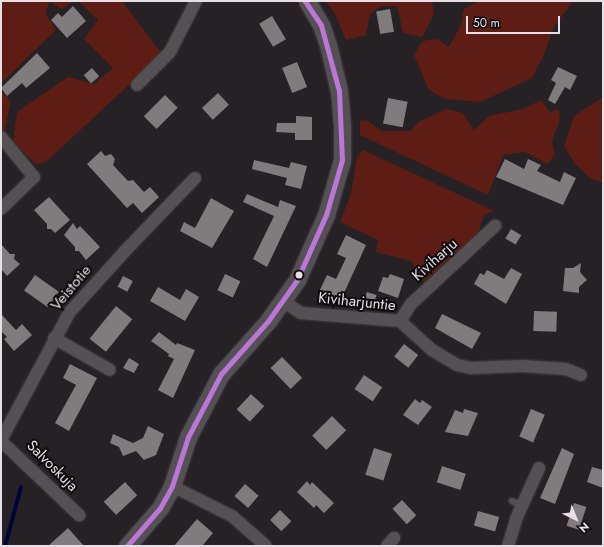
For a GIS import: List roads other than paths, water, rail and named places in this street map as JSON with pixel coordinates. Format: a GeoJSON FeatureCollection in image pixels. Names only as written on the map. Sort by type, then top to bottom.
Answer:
{"type":"FeatureCollection","features":[{"type":"Feature","properties":{"kind":"street"},"geometry":{"type":"LineString","coordinates":[[137,85],[170,52],[196,1]]}},
{"type":"Feature","properties":{"kind":"street"},"geometry":{"type":"LineString","coordinates":[[127,546],[160,508],[172,486],[188,437],[221,374],[284,302],[297,280],[316,240],[342,160],[342,125],[338,91],[328,45],[321,25],[307,3]]}},
{"type":"Feature","properties":{"kind":"street"},"geometry":{"type":"LineString","coordinates":[[1,137],[34,177],[1,209]]}},
{"type":"Feature","properties":{"kind":"street","name":"Veistotie"},"geometry":{"type":"LineString","coordinates":[[1,441],[54,338],[69,313],[195,178]]}},
{"type":"Feature","properties":{"kind":"street","name":"Kiviharju"},"geometry":{"type":"LineString","coordinates":[[400,321],[411,304],[495,226]]}},
{"type":"Feature","properties":{"kind":"street","name":"Kiviharjuntie"},"geometry":{"type":"LineString","coordinates":[[284,302],[301,312],[400,321],[432,350],[457,365],[471,368],[522,366],[566,370],[581,375]]}},
{"type":"Feature","properties":{"kind":"street"},"geometry":{"type":"LineString","coordinates":[[54,338],[110,370]]}},
{"type":"Feature","properties":{"kind":"street","name":"Salvoskuja"},"geometry":{"type":"LineString","coordinates":[[1,441],[79,515]]}},
{"type":"Feature","properties":{"kind":"street"},"geometry":{"type":"LineString","coordinates":[[508,546],[517,504],[539,468]]}},
{"type":"Feature","properties":{"kind":"street"},"geometry":{"type":"LineString","coordinates":[[172,486],[232,516],[266,546]]}},
{"type":"Feature","properties":{"kind":"waterway"},"geometry":{"type":"LineString","coordinates":[[5,546],[21,487]]}}]}
